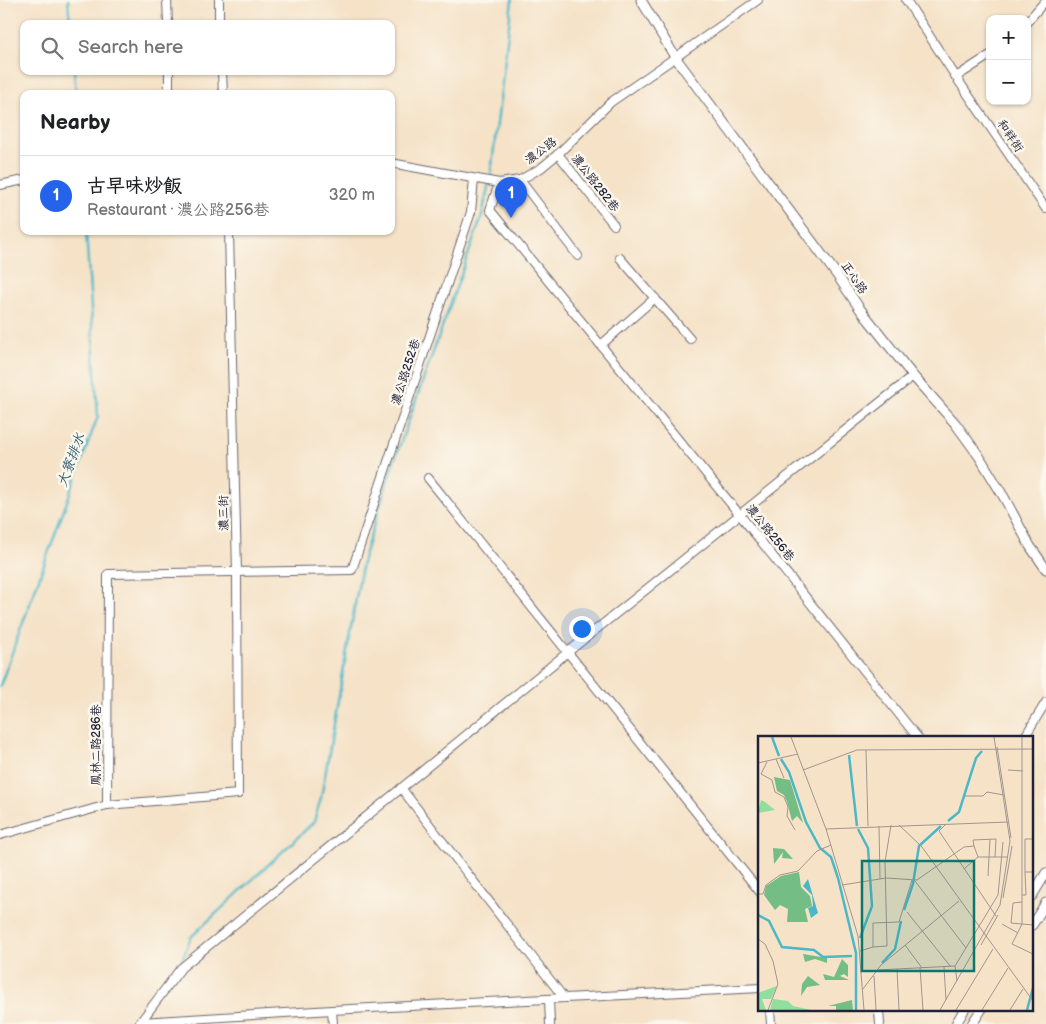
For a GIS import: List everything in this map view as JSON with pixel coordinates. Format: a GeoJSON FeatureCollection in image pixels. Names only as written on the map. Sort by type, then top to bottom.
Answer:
{"type":"FeatureCollection","features":[{"type":"Feature","properties":{"kind":"street"},"geometry":{"type":"LineString","coordinates":[[167,0],[168,20]]}},
{"type":"Feature","properties":{"kind":"street"},"geometry":{"type":"LineString","coordinates":[[219,0],[219,20]]}},
{"type":"Feature","properties":{"kind":"street","name":"正心路"},"geometry":{"type":"LineString","coordinates":[[641,0],[675,57],[837,275],[860,309],[979,456],[1030,546],[1046,569]]}},
{"type":"Feature","properties":{"kind":"street","name":"濃公路"},"geometry":{"type":"LineString","coordinates":[[395,164],[493,182],[520,180],[558,154],[611,102],[758,0]]}},
{"type":"Feature","properties":{"kind":"street","name":"和祥街"},"geometry":{"type":"LineString","coordinates":[[906,0],[1046,209]]}},
{"type":"Feature","properties":{"kind":"street"},"geometry":{"type":"LineString","coordinates":[[1031,17],[1046,0]]}},
{"type":"Feature","properties":{"kind":"street"},"geometry":{"type":"LineString","coordinates":[[956,77],[986,58]]}},
{"type":"Feature","properties":{"kind":"street"},"geometry":{"type":"LineString","coordinates":[[169,75],[169,90]]}},
{"type":"Feature","properties":{"kind":"street"},"geometry":{"type":"LineString","coordinates":[[222,75],[223,90]]}},
{"type":"Feature","properties":{"kind":"street","name":"濃公路282巷"},"geometry":{"type":"LineString","coordinates":[[558,154],[614,225]]}},
{"type":"Feature","properties":{"kind":"street","name":"濃公路252巷"},"geometry":{"type":"LineString","coordinates":[[237,572],[352,570],[471,212],[474,178]]}},
{"type":"Feature","properties":{"kind":"street"},"geometry":{"type":"LineString","coordinates":[[520,180],[578,256]]}},
{"type":"Feature","properties":{"kind":"street"},"geometry":{"type":"LineString","coordinates":[[0,185],[20,181]]}},
{"type":"Feature","properties":{"kind":"street","name":"濃公路256巷"},"geometry":{"type":"LineString","coordinates":[[493,182],[490,210],[740,515],[916,736]]}},
{"type":"Feature","properties":{"kind":"street","name":"濃三街"},"geometry":{"type":"LineString","coordinates":[[107,805],[238,794],[237,572],[229,235]]}},
{"type":"Feature","properties":{"kind":"street"},"geometry":{"type":"LineString","coordinates":[[620,258],[690,340]]}},
{"type":"Feature","properties":{"kind":"street"},"geometry":{"type":"LineString","coordinates":[[601,345],[655,298]]}},
{"type":"Feature","properties":{"kind":"street"},"geometry":{"type":"LineString","coordinates":[[140,1023],[181,968],[568,652],[913,376]]}},
{"type":"Feature","properties":{"kind":"street"},"geometry":{"type":"LineString","coordinates":[[428,478],[758,890]]}},
{"type":"Feature","properties":{"kind":"street","name":"鳳林二路286巷"},"geometry":{"type":"LineString","coordinates":[[107,805],[108,574],[237,572]]}},
{"type":"Feature","properties":{"kind":"street"},"geometry":{"type":"LineString","coordinates":[[1025,736],[1046,702]]}},
{"type":"Feature","properties":{"kind":"street"},"geometry":{"type":"LineString","coordinates":[[401,788],[564,998]]}},
{"type":"Feature","properties":{"kind":"street"},"geometry":{"type":"LineString","coordinates":[[0,835],[107,805]]}},
{"type":"Feature","properties":{"kind":"street"},"geometry":{"type":"LineString","coordinates":[[1034,893],[1046,873]]}},
{"type":"Feature","properties":{"kind":"street"},"geometry":{"type":"LineString","coordinates":[[1034,922],[1046,903]]}},
{"type":"Feature","properties":{"kind":"street"},"geometry":{"type":"LineString","coordinates":[[140,1023],[332,1010],[758,988]]}},
{"type":"Feature","properties":{"kind":"street"},"geometry":{"type":"LineString","coordinates":[[549,999],[550,1024]]}},
{"type":"Feature","properties":{"kind":"street"},"geometry":{"type":"LineString","coordinates":[[332,1010],[333,1024]]}},
{"type":"Feature","properties":{"kind":"street"},"geometry":{"type":"LineString","coordinates":[[956,1024],[963,1012]]}},
{"type":"Feature","properties":{"kind":"street"},"geometry":{"type":"LineString","coordinates":[[972,1024],[980,1012]]}},
{"type":"Feature","properties":{"kind":"waterway","name":"大寮排水"},"geometry":{"type":"LineString","coordinates":[[68,0],[70,20]]}},
{"type":"Feature","properties":{"kind":"waterway"},"geometry":{"type":"LineString","coordinates":[[177,967],[181,962],[191,937],[314,822],[321,798],[363,559],[393,464],[482,216],[491,173],[512,0]]}},
{"type":"Feature","properties":{"kind":"waterway","name":"大寮排水"},"geometry":{"type":"LineString","coordinates":[[74,75],[76,90]]}},
{"type":"Feature","properties":{"kind":"waterway","name":"大寮排水"},"geometry":{"type":"LineString","coordinates":[[0,686],[98,416],[86,235]]}},
{"type":"Feature","properties":{"kind":"place","name":"古早味炒飯"},"geometry":{"type":"Point","coordinates":[511,218]}}]}
